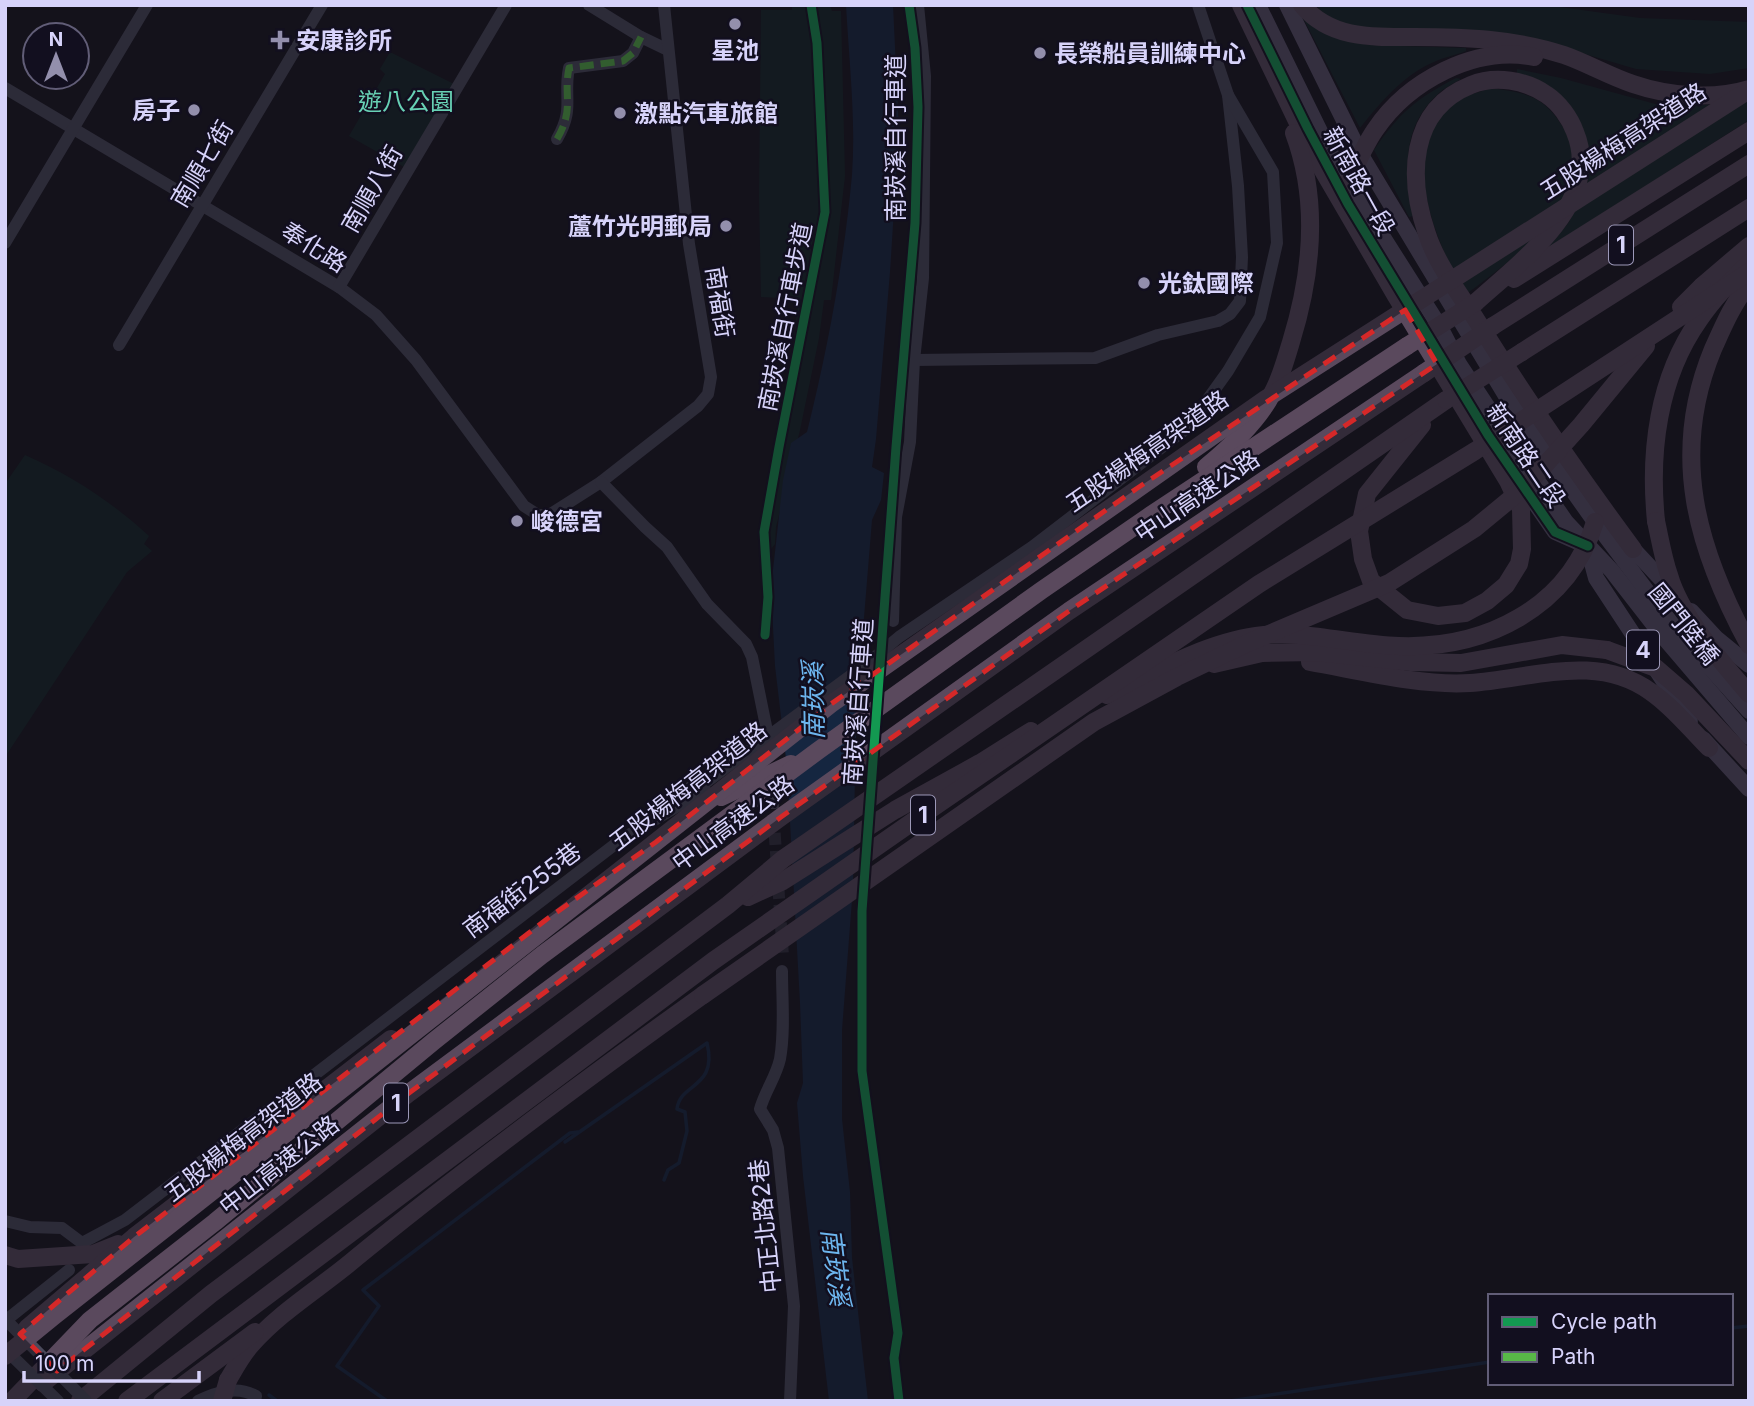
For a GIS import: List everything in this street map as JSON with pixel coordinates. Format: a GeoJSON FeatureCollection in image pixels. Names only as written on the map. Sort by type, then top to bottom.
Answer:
{"type":"FeatureCollection","features":[{"type":"Feature","properties":{"kind":"highway"},"geometry":{"type":"LineString","coordinates":[[1151,515],[1229,447],[1268,400],[1282,371],[1300,312],[1308,265],[1310,210],[1300,155],[1282,105],[1236,5]]}},
{"type":"Feature","properties":{"kind":"highway"},"geometry":{"type":"LineString","coordinates":[[1241,5],[1311,150],[1481,435],[1521,509],[1522,549],[1519,564],[1506,585],[1487,601],[1465,613],[1438,616],[1407,610],[1371,581],[1363,559],[1359,531],[1367,494],[1410,439],[1446,400]]}},
{"type":"Feature","properties":{"kind":"highway"},"geometry":{"type":"LineString","coordinates":[[1302,5],[1307,12],[1334,30],[1365,37],[1474,38],[1520,44],[1565,55],[1633,84],[1660,91],[1694,95],[1749,89]]}},
{"type":"Feature","properties":{"kind":"highway"},"geometry":{"type":"LineString","coordinates":[[1348,183],[1375,131],[1392,108],[1414,89],[1443,72],[1476,60],[1510,55],[1579,62]]}},
{"type":"Feature","properties":{"kind":"highway"},"geometry":{"type":"LineString","coordinates":[[1475,303],[1552,229],[1566,211],[1577,189],[1581,172],[1580,143],[1573,127],[1563,111],[1548,96],[1528,84],[1503,80],[1480,81],[1441,102],[1422,129],[1417,148],[1415,172],[1420,211],[1428,238],[1447,274],[1629,554]]}},
{"type":"Feature","properties":{"kind":"highway","name":"五股楊梅高架道路"},"geometry":{"type":"LineString","coordinates":[[5,1356],[831,704],[1264,400],[1749,89]]}},
{"type":"Feature","properties":{"kind":"highway"},"geometry":{"type":"LineString","coordinates":[[12,1401],[90,1320],[215,1222],[542,955],[776,777],[819,750],[1151,515],[1407,346],[1749,131]]}},
{"type":"Feature","properties":{"kind":"highway","name":"中山高速公路"},"geometry":{"type":"LineString","coordinates":[[20,1401],[410,1093],[781,817],[1069,611],[1493,326],[1749,164]]}},
{"type":"Feature","properties":{"kind":"highway","name":"1"},"geometry":{"type":"LineString","coordinates":[[80,1401],[211,1294],[729,905],[783,859],[1446,400],[1749,208]]}},
{"type":"Feature","properties":{"kind":"highway"},"geometry":{"type":"LineString","coordinates":[[162,1401],[346,1267],[433,1195],[603,1067],[1094,722],[1177,677],[1250,642],[1389,583],[1474,529],[1525,487],[1581,425],[1670,318],[1749,246]]}},
{"type":"Feature","properties":{"kind":"highway"},"geometry":{"type":"LineString","coordinates":[[1749,263],[1698,321],[1679,356],[1663,400],[1653,469],[1656,522],[1669,578],[1706,641],[1749,694]]}},
{"type":"Feature","properties":{"kind":"highway","name":"1"},"geometry":{"type":"LineString","coordinates":[[127,1401],[713,961],[914,821],[1259,584],[1475,451],[1749,272]]}},
{"type":"Feature","properties":{"kind":"highway"},"geometry":{"type":"LineString","coordinates":[[1749,284],[1721,332],[1700,387],[1692,433],[1691,467],[1696,511],[1706,552],[1730,611],[1749,645]]}},
{"type":"Feature","properties":{"kind":"highway"},"geometry":{"type":"LineString","coordinates":[[729,905],[783,881],[867,827],[980,763],[1035,728],[1196,654],[1232,641],[1257,636],[1305,636],[1398,646],[1436,646],[1490,633],[1537,608],[1568,576],[1588,546],[1595,522]]}},
{"type":"Feature","properties":{"kind":"highway"},"geometry":{"type":"LineString","coordinates":[[1119,689],[1150,684],[1199,667],[1262,653],[1316,652],[1411,662],[1461,663],[1562,645],[1607,650],[1656,668],[1686,694],[1749,761]]}},
{"type":"Feature","properties":{"kind":"highway"},"geometry":{"type":"LineString","coordinates":[[1262,653],[1433,682],[1469,683],[1569,669],[1607,671],[1631,680],[1654,694],[1709,748]]}},
{"type":"Feature","properties":{"kind":"highway"},"geometry":{"type":"LineString","coordinates":[[5,1348],[134,1237],[547,919],[730,791],[776,777]]}},
{"type":"Feature","properties":{"kind":"highway"},"geometry":{"type":"LineString","coordinates":[[5,1255],[18,1259],[93,1254],[134,1237]]}},
{"type":"Feature","properties":{"kind":"highway"},"geometry":{"type":"LineString","coordinates":[[222,1401],[228,1380],[250,1346],[289,1308]]}},
{"type":"Feature","properties":{"kind":"main road","name":"新南路一段"},"geometry":{"type":"LineString","coordinates":[[1247,5],[1348,204],[1453,367]]}},
{"type":"Feature","properties":{"kind":"main road","name":"新南路一段"},"geometry":{"type":"LineString","coordinates":[[1258,5],[1328,148],[1440,327],[1453,367]]}},
{"type":"Feature","properties":{"kind":"main road","name":"新南路一段"},"geometry":{"type":"LineString","coordinates":[[1287,5],[1361,155],[1482,356]]}},
{"type":"Feature","properties":{"kind":"main road","name":"新南路二段"},"geometry":{"type":"LineString","coordinates":[[1482,356],[1506,396],[1595,522]]}},
{"type":"Feature","properties":{"kind":"main road","name":"新南路二段"},"geometry":{"type":"LineString","coordinates":[[1453,367],[1566,522],[1588,546]]}},
{"type":"Feature","properties":{"kind":"main road","name":"新南路二段"},"geometry":{"type":"LineString","coordinates":[[1453,367],[1488,435],[1555,532],[1588,546]]}},
{"type":"Feature","properties":{"kind":"main road","name":"4"},"geometry":{"type":"LineString","coordinates":[[1595,522],[1716,638],[1749,665]]}},
{"type":"Feature","properties":{"kind":"main road","name":"4"},"geometry":{"type":"LineString","coordinates":[[1588,546],[1596,578],[1709,748],[1749,789]]}},
{"type":"Feature","properties":{"kind":"main road","name":"國門陸橋"},"geometry":{"type":"LineString","coordinates":[[1588,546],[1612,571],[1661,634],[1749,737]]}},
{"type":"Feature","properties":{"kind":"main road","name":"國門陸橋"},"geometry":{"type":"LineString","coordinates":[[1629,554],[1677,631],[1749,711]]}},
{"type":"Feature","properties":{"kind":"street"},"geometry":{"type":"LineString","coordinates":[[5,243],[147,5]]}},
{"type":"Feature","properties":{"kind":"street","name":"南順七街"},"geometry":{"type":"LineString","coordinates":[[119,345],[323,5]]}},
{"type":"Feature","properties":{"kind":"street","name":"南順八街"},"geometry":{"type":"LineString","coordinates":[[339,287],[506,5]]}},
{"type":"Feature","properties":{"kind":"street"},"geometry":{"type":"LineString","coordinates":[[589,5],[668,50]]}},
{"type":"Feature","properties":{"kind":"street","name":"南福街"},"geometry":{"type":"LineString","coordinates":[[538,515],[549,515],[601,482],[698,407],[708,394],[711,377],[689,244],[664,5]]}},
{"type":"Feature","properties":{"kind":"street"},"geometry":{"type":"LineString","coordinates":[[893,621],[896,517],[910,442],[914,360],[923,278],[925,76],[918,5]]}},
{"type":"Feature","properties":{"kind":"street"},"geometry":{"type":"LineString","coordinates":[[622,839],[693,792],[899,637],[1032,547],[1187,428],[1228,371],[1260,317],[1277,243],[1273,172],[1228,95],[1198,5]]}},
{"type":"Feature","properties":{"kind":"street"},"geometry":{"type":"LineString","coordinates":[[557,139],[564,128],[569,108],[569,68],[623,61],[633,53],[641,37]]}},
{"type":"Feature","properties":{"kind":"street","name":"奉化路"},"geometry":{"type":"LineString","coordinates":[[5,88],[202,203],[339,287],[376,315],[416,360],[524,506],[538,515]]}},
{"type":"Feature","properties":{"kind":"street"},"geometry":{"type":"LineString","coordinates":[[914,360],[1095,358],[1158,335],[1219,321],[1230,314],[1240,301],[1242,257],[1238,186],[1228,95]]}},
{"type":"Feature","properties":{"kind":"street","name":"南福街255巷"},"geometry":{"type":"LineString","coordinates":[[5,1221],[30,1227],[62,1228],[82,1243],[125,1220],[622,839],[695,797],[769,741],[752,657],[746,644],[708,604],[667,547],[601,482]]}},
{"type":"Feature","properties":{"kind":"street","name":"中正北路2巷"},"geometry":{"type":"LineString","coordinates":[[782,971],[781,1056],[760,1109],[773,1130],[778,1148],[794,1306],[790,1401]]}},
{"type":"Feature","properties":{"kind":"street"},"geometry":{"type":"LineString","coordinates":[[69,1270],[5,1320],[86,1401]]}},
{"type":"Feature","properties":{"kind":"street"},"geometry":{"type":"LineString","coordinates":[[5,1348],[58,1401]]}},
{"type":"Feature","properties":{"kind":"street"},"geometry":{"type":"LineString","coordinates":[[198,1401],[211,1395],[236,1390],[247,1391],[256,1396],[254,1401]]}},
{"type":"Feature","properties":{"kind":"highlighted area"},"geometry":{"type":"Polygon","coordinates":[[[1405,310],[1437,364],[1069,611],[781,817],[409,1093],[57,1371],[20,1334],[134,1237],[547,919],[656,842],[831,704],[1136,489],[1405,310]]]}},
{"type":"Feature","properties":{"kind":"green space"},"geometry":{"type":"Polygon","coordinates":[[[792,5],[830,5],[832,11],[841,11],[845,176],[831,300],[824,300],[819,338],[776,527],[775,544],[768,553],[765,551],[799,299],[761,297],[761,10],[792,10],[792,5]]]}},
{"type":"Feature","properties":{"kind":"green space"},"geometry":{"type":"Polygon","coordinates":[[[1316,5],[1545,5],[1640,18],[1749,22],[1749,68],[1710,74],[1636,69],[1531,38],[1369,31],[1328,19],[1316,5]]]}},
{"type":"Feature","properties":{"kind":"green space"},"geometry":{"type":"Polygon","coordinates":[[[1302,16],[1330,36],[1369,45],[1466,48],[1466,51],[1438,60],[1412,74],[1384,100],[1360,128],[1302,16]]]}},
{"type":"Feature","properties":{"kind":"green space","name":"遊八公園"},"geometry":{"type":"Polygon","coordinates":[[[390,52],[454,84],[404,167],[349,136],[385,74],[380,69],[390,52]]]}},
{"type":"Feature","properties":{"kind":"green space"},"geometry":{"type":"Polygon","coordinates":[[[1517,69],[1659,105],[1693,106],[1749,101],[1749,120],[1547,249],[1569,222],[1588,180],[1588,152],[1581,124],[1517,75],[1517,69]]]}},
{"type":"Feature","properties":{"kind":"green space"},"geometry":{"type":"Polygon","coordinates":[[[1456,78],[1461,79],[1440,92],[1417,121],[1409,151],[1408,183],[1413,216],[1409,217],[1374,150],[1410,108],[1456,78]]]}},
{"type":"Feature","properties":{"kind":"green space"},"geometry":{"type":"Polygon","coordinates":[[[1491,88],[1533,97],[1556,116],[1573,152],[1572,176],[1563,200],[1547,223],[1506,264],[1465,295],[1435,229],[1424,178],[1424,154],[1431,132],[1454,103],[1460,98],[1491,88]]]}},
{"type":"Feature","properties":{"kind":"green space"},"geometry":{"type":"Polygon","coordinates":[[[25,455],[75,480],[120,512],[149,536],[144,544],[152,551],[127,572],[5,757],[5,484],[25,455]]]}},
{"type":"Feature","properties":{"kind":"water","name":"南崁溪"},"geometry":{"type":"Polygon","coordinates":[[[846,5],[893,5],[899,131],[890,272],[872,467],[884,473],[881,500],[872,520],[856,715],[853,887],[842,1030],[842,1119],[850,1192],[852,1258],[868,1401],[829,1401],[797,1103],[803,1083],[800,1003],[787,767],[775,666],[771,588],[783,480],[791,443],[807,432],[822,368],[845,240],[852,175],[853,133],[846,5]]]}},
{"type":"Feature","properties":{"kind":"waterway"},"geometry":{"type":"LineString","coordinates":[[565,1142],[707,1043],[707,1069],[703,1077],[684,1094],[677,1109],[685,1112],[687,1131],[679,1163],[668,1170],[664,1180]]}},
{"type":"Feature","properties":{"kind":"waterway"},"geometry":{"type":"LineString","coordinates":[[387,1401],[337,1366],[379,1306],[363,1290],[570,1133],[578,1132]]}},
{"type":"Feature","properties":{"kind":"waterway"},"geometry":{"type":"LineString","coordinates":[[1733,1328],[1749,1326]]}},
{"type":"Feature","properties":{"kind":"waterway"},"geometry":{"type":"LineString","coordinates":[[1230,1401],[1488,1362]]}},
{"type":"Feature","properties":{"kind":"waterway"},"geometry":{"type":"LineString","coordinates":[[269,1395],[277,1401]]}},
{"type":"Feature","properties":{"kind":"tunnel"},"geometry":{"type":"LineString","coordinates":[[771,779],[783,956]]}},
{"type":"Feature","properties":{"kind":"marked path"},"geometry":{"type":"LineString","coordinates":[[557,139],[566,119],[569,68],[623,61],[633,53],[641,37]]}},
{"type":"Feature","properties":{"kind":"cycle path","name":"南崁溪自行車步道"},"geometry":{"type":"LineString","coordinates":[[765,635],[768,597],[764,532],[825,212],[817,43],[811,5]]}},
{"type":"Feature","properties":{"kind":"cycle path","name":"南崁溪自行車道"},"geometry":{"type":"LineString","coordinates":[[899,1401],[894,1358],[898,1333],[862,1071],[862,911],[915,223],[918,107],[915,48],[909,5]]}},
{"type":"Feature","properties":{"kind":"cycle path"},"geometry":{"type":"LineString","coordinates":[[1247,5],[1348,204],[1488,435],[1555,532],[1588,546]]}},
{"type":"Feature","properties":{"kind":"place","name":"星池"},"geometry":{"type":"Point","coordinates":[735,24]}},
{"type":"Feature","properties":{"kind":"place","name":"安康診所"},"geometry":{"type":"Point","coordinates":[280,40]}},
{"type":"Feature","properties":{"kind":"place","name":"長榮船員訓練中心"},"geometry":{"type":"Point","coordinates":[1040,53]}},
{"type":"Feature","properties":{"kind":"place","name":"房子"},"geometry":{"type":"Point","coordinates":[194,110]}},
{"type":"Feature","properties":{"kind":"place","name":"激點汽車旅館"},"geometry":{"type":"Point","coordinates":[620,113]}},
{"type":"Feature","properties":{"kind":"place","name":"蘆竹光明郵局"},"geometry":{"type":"Point","coordinates":[726,226]}},
{"type":"Feature","properties":{"kind":"place","name":"光鈦國際"},"geometry":{"type":"Point","coordinates":[1144,283]}},
{"type":"Feature","properties":{"kind":"place","name":"峻德宮"},"geometry":{"type":"Point","coordinates":[517,521]}}]}
